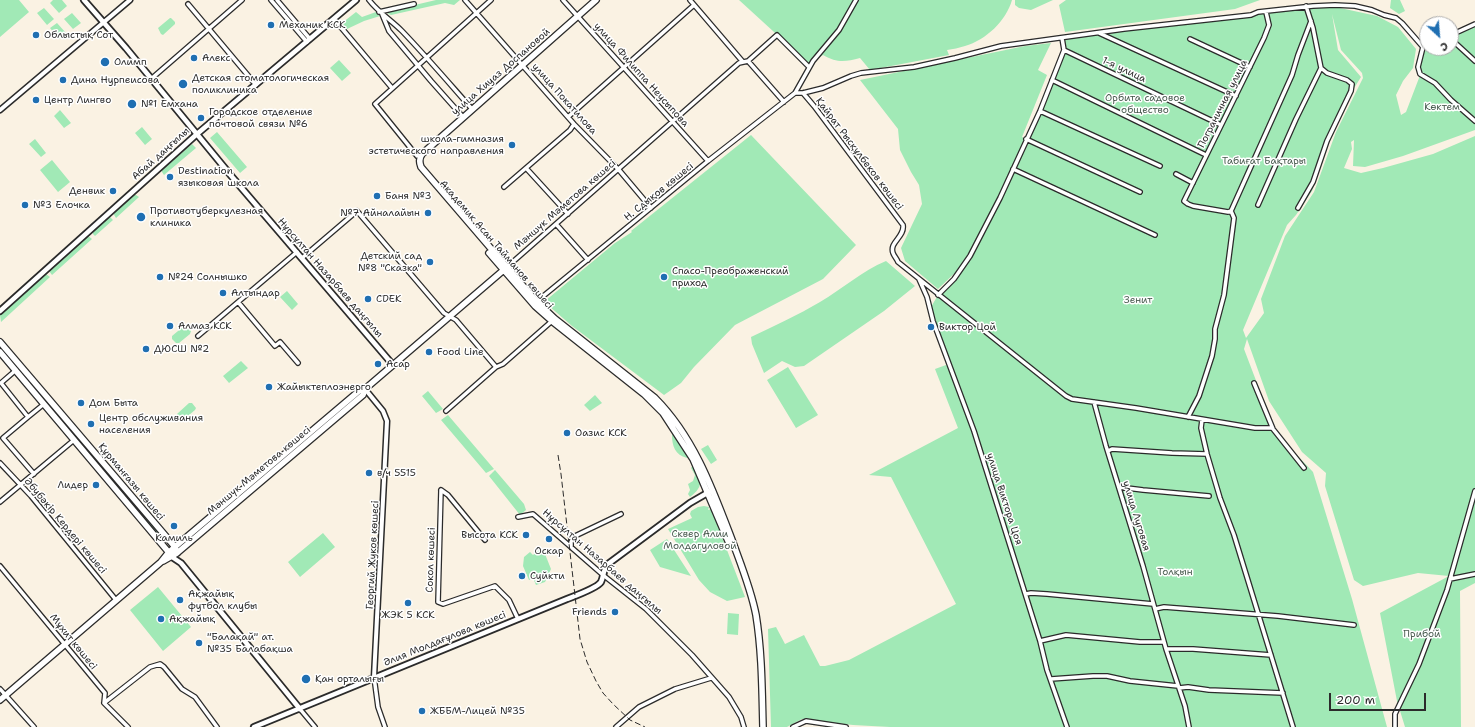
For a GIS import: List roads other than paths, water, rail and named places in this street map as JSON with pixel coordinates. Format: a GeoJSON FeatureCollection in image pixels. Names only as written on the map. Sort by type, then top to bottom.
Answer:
{"type":"FeatureCollection","features":[{"type":"Feature","properties":{"kind":"main road","name":"Нұрсұлтан Назарбаев даңғылы"},"geometry":{"type":"LineString","coordinates":[[84,0],[393,365]]}},
{"type":"Feature","properties":{"kind":"main road","name":"Абай даңғылы"},"geometry":{"type":"LineString","coordinates":[[0,311],[197,134],[356,0]]}},
{"type":"Feature","properties":{"kind":"main road","name":"улица Хиуаз Доспановой"},"geometry":{"type":"LineString","coordinates":[[577,16],[592,0]]}},
{"type":"Feature","properties":{"kind":"main road","name":"улица Хиуаз Доспановой"},"geometry":{"type":"LineString","coordinates":[[418,157],[422,150],[596,0]]}},
{"type":"Feature","properties":{"kind":"main road","name":"Академик Асан Тайманов көшесі"},"geometry":{"type":"LineString","coordinates":[[418,157],[421,167],[505,269],[552,321],[580,341]]}},
{"type":"Feature","properties":{"kind":"main road","name":"Мәншүк Мәметова көшесі"},"geometry":{"type":"LineString","coordinates":[[0,700],[160,562],[173,554],[363,395],[365,389],[505,269]]}},
{"type":"Feature","properties":{"kind":"main road","name":"Академик Асан Тайманов көшесі"},"geometry":{"type":"LineString","coordinates":[[536,304],[644,394],[663,413],[686,446],[699,470],[710,491],[747,580],[754,603],[760,643],[763,727]]}},
{"type":"Feature","properties":{"kind":"main road","name":"Құрманғазы көшесі"},"geometry":{"type":"LineString","coordinates":[[0,342],[174,547]]}},
{"type":"Feature","properties":{"kind":"main road","name":"Құрманғазы көшесі"},"geometry":{"type":"LineString","coordinates":[[0,352],[92,462],[181,563],[300,709]]}},
{"type":"Feature","properties":{"kind":"main road","name":"Мәншүк Мәметова көшесі"},"geometry":{"type":"LineString","coordinates":[[173,554],[174,547],[359,390],[365,389]]}},
{"type":"Feature","properties":{"kind":"main road"},"geometry":{"type":"LineString","coordinates":[[44,404],[49,400]]}},
{"type":"Feature","properties":{"kind":"main road"},"geometry":{"type":"LineString","coordinates":[[92,462],[98,457]]}},
{"type":"Feature","properties":{"kind":"main road","name":"Академик Асан Тайманов көшесі"},"geometry":{"type":"LineString","coordinates":[[710,491],[750,604],[756,648],[759,727]]}},
{"type":"Feature","properties":{"kind":"main road"},"geometry":{"type":"LineString","coordinates":[[598,585],[605,567],[608,564],[690,503],[710,491]]}},
{"type":"Feature","properties":{"kind":"main road","name":"Әлия Молдағұлова көшесі"},"geometry":{"type":"LineString","coordinates":[[254,727],[598,585]]}},
{"type":"Feature","properties":{"kind":"street"},"geometry":{"type":"LineString","coordinates":[[0,110],[130,0]]}},
{"type":"Feature","properties":{"kind":"street"},"geometry":{"type":"LineString","coordinates":[[151,79],[242,0]]}},
{"type":"Feature","properties":{"kind":"street"},"geometry":{"type":"LineString","coordinates":[[272,0],[308,41]]}},
{"type":"Feature","properties":{"kind":"street"},"geometry":{"type":"LineString","coordinates":[[277,0],[308,41]]}},
{"type":"Feature","properties":{"kind":"street"},"geometry":{"type":"LineString","coordinates":[[369,0],[380,12],[394,23],[472,108]]}},
{"type":"Feature","properties":{"kind":"street","name":"улица Покатилова"},"geometry":{"type":"LineString","coordinates":[[465,0],[574,124],[619,170],[651,208]]}},
{"type":"Feature","properties":{"kind":"street"},"geometry":{"type":"LineString","coordinates":[[334,19],[392,88],[491,0]]}},
{"type":"Feature","properties":{"kind":"street","name":"улица Филиппа Неусыпова"},"geometry":{"type":"LineString","coordinates":[[563,0],[671,122],[708,161]]}},
{"type":"Feature","properties":{"kind":"street"},"geometry":{"type":"LineString","coordinates":[[690,0],[743,62]]}},
{"type":"Feature","properties":{"kind":"street"},"geometry":{"type":"LineString","coordinates":[[856,0],[839,30],[809,67],[795,93],[803,93],[823,88],[861,73],[914,67],[961,57],[1000,46],[1306,6],[1355,6],[1372,10],[1396,18],[1419,41]]}},
{"type":"Feature","properties":{"kind":"street"},"geometry":{"type":"LineString","coordinates":[[188,4],[256,85]]}},
{"type":"Feature","properties":{"kind":"street"},"geometry":{"type":"LineString","coordinates":[[380,12],[414,4]]}},
{"type":"Feature","properties":{"kind":"street"},"geometry":{"type":"LineString","coordinates":[[568,117],[694,5]]}},
{"type":"Feature","properties":{"kind":"street"},"geometry":{"type":"LineString","coordinates":[[1258,205],[1296,119],[1321,68],[1311,21],[1306,6]]}},
{"type":"Feature","properties":{"kind":"street"},"geometry":{"type":"LineString","coordinates":[[380,12],[389,31],[462,116]]}},
{"type":"Feature","properties":{"kind":"street","name":"Пограничная улица"},"geometry":{"type":"LineString","coordinates":[[1231,211],[1228,212],[1193,206],[1184,201],[1264,38],[1268,25],[1266,12]]}},
{"type":"Feature","properties":{"kind":"street"},"geometry":{"type":"LineString","coordinates":[[1188,416],[1199,396],[1212,356],[1215,329],[1224,295],[1227,273],[1234,218],[1231,211],[1292,75],[1298,54],[1311,21]]}},
{"type":"Feature","properties":{"kind":"street"},"geometry":{"type":"LineString","coordinates":[[1459,31],[1475,24]]}},
{"type":"Feature","properties":{"kind":"street"},"geometry":{"type":"LineString","coordinates":[[1098,32],[1236,96]]}},
{"type":"Feature","properties":{"kind":"street","name":"Мәншүк Мәметова көшесі"},"geometry":{"type":"LineString","coordinates":[[505,269],[739,63],[748,61],[777,36],[809,67]]}},
{"type":"Feature","properties":{"kind":"street"},"geometry":{"type":"LineString","coordinates":[[938,295],[954,278],[970,256],[1013,169],[1040,111],[1064,50],[1062,38]]}},
{"type":"Feature","properties":{"kind":"street"},"geometry":{"type":"LineString","coordinates":[[1190,40],[1250,67]]}},
{"type":"Feature","properties":{"kind":"street"},"geometry":{"type":"LineString","coordinates":[[1459,46],[1475,61]]}},
{"type":"Feature","properties":{"kind":"street","name":"1-я улица"},"geometry":{"type":"LineString","coordinates":[[1064,50],[1221,125]]}},
{"type":"Feature","properties":{"kind":"street"},"geometry":{"type":"LineString","coordinates":[[1422,56],[1418,67],[1420,74],[1435,83],[1451,100],[1475,121]]}},
{"type":"Feature","properties":{"kind":"street"},"geometry":{"type":"LineString","coordinates":[[748,61],[784,102]]}},
{"type":"Feature","properties":{"kind":"street"},"geometry":{"type":"LineString","coordinates":[[1298,208],[1313,182],[1327,141],[1351,91],[1352,84],[1347,80],[1327,73],[1321,68]]}},
{"type":"Feature","properties":{"kind":"street"},"geometry":{"type":"LineString","coordinates":[[1052,80],[1206,155]]}},
{"type":"Feature","properties":{"kind":"street","name":"Академик Асан Тайманов көшесі"},"geometry":{"type":"LineString","coordinates":[[392,88],[375,104],[418,157]]}},
{"type":"Feature","properties":{"kind":"street","name":"Н. Сдықов көшесі"},"geometry":{"type":"LineString","coordinates":[[536,304],[708,161],[795,93]]}},
{"type":"Feature","properties":{"kind":"street","name":"Қайрат Рысқұлбеков көшесі"},"geometry":{"type":"LineString","coordinates":[[803,93],[903,225],[903,233],[894,243],[893,253],[898,262],[918,278]]}},
{"type":"Feature","properties":{"kind":"street"},"geometry":{"type":"LineString","coordinates":[[1040,111],[1160,166]]}},
{"type":"Feature","properties":{"kind":"street"},"geometry":{"type":"LineString","coordinates":[[504,187],[570,130],[574,124]]}},
{"type":"Feature","properties":{"kind":"street"},"geometry":{"type":"LineString","coordinates":[[1026,139],[1140,192]]}},
{"type":"Feature","properties":{"kind":"street"},"geometry":{"type":"LineString","coordinates":[[526,168],[568,214]]}},
{"type":"Feature","properties":{"kind":"street"},"geometry":{"type":"LineString","coordinates":[[1013,169],[1155,235]]}},
{"type":"Feature","properties":{"kind":"street"},"geometry":{"type":"LineString","coordinates":[[1176,174],[1193,183]]}},
{"type":"Feature","properties":{"kind":"street"},"geometry":{"type":"LineString","coordinates":[[302,258],[357,211],[444,313],[456,320],[496,367]]}},
{"type":"Feature","properties":{"kind":"street"},"geometry":{"type":"LineString","coordinates":[[556,224],[588,260]]}},
{"type":"Feature","properties":{"kind":"street"},"geometry":{"type":"LineString","coordinates":[[198,336],[297,252]]}},
{"type":"Feature","properties":{"kind":"street"},"geometry":{"type":"LineString","coordinates":[[918,278],[1072,400],[1188,416],[1202,420],[1255,428],[1272,428]]}},
{"type":"Feature","properties":{"kind":"street","name":"улица Виктора Цоя"},"geometry":{"type":"LineString","coordinates":[[918,278],[927,297],[934,321],[974,431],[1026,594],[1047,670],[1066,727]]}},
{"type":"Feature","properties":{"kind":"street"},"geometry":{"type":"LineString","coordinates":[[238,302],[275,346],[280,342],[298,363]]}},
{"type":"Feature","properties":{"kind":"street"},"geometry":{"type":"LineString","coordinates":[[446,411],[552,321]]}},
{"type":"Feature","properties":{"kind":"street"},"geometry":{"type":"LineString","coordinates":[[16,370],[1,383],[28,417]]}},
{"type":"Feature","properties":{"kind":"street"},"geometry":{"type":"LineString","coordinates":[[1254,383],[1272,428],[1304,468]]}},
{"type":"Feature","properties":{"kind":"street","name":"Георгий Жуков көшесі"},"geometry":{"type":"LineString","coordinates":[[365,389],[383,411],[387,421],[374,677],[378,707],[385,727]]}},
{"type":"Feature","properties":{"kind":"street","name":"улица Луговая"},"geometry":{"type":"LineString","coordinates":[[1094,402],[1166,649],[1185,706],[1189,727]]}},
{"type":"Feature","properties":{"kind":"street"},"geometry":{"type":"LineString","coordinates":[[34,474],[3,438],[44,404]]}},
{"type":"Feature","properties":{"kind":"street"},"geometry":{"type":"LineString","coordinates":[[1202,420],[1201,428],[1220,498],[1234,535],[1293,727]]}},
{"type":"Feature","properties":{"kind":"street"},"geometry":{"type":"LineString","coordinates":[[0,502],[74,440]]}},
{"type":"Feature","properties":{"kind":"street"},"geometry":{"type":"LineString","coordinates":[[1108,451],[1112,449],[1207,454]]}},
{"type":"Feature","properties":{"kind":"street","name":"Әбубәкір Кердері көшесі"},"geometry":{"type":"LineString","coordinates":[[0,464],[31,496],[116,600]]}},
{"type":"Feature","properties":{"kind":"street"},"geometry":{"type":"LineString","coordinates":[[1119,487],[1209,496]]}},
{"type":"Feature","properties":{"kind":"street","name":"Сокол көшесі"},"geometry":{"type":"LineString","coordinates":[[485,540],[448,496],[441,490],[438,602],[443,604],[495,586],[509,600],[518,619]]}},
{"type":"Feature","properties":{"kind":"street"},"geometry":{"type":"LineString","coordinates":[[1395,727],[1395,714],[1419,664],[1450,579],[1475,491]]}},
{"type":"Feature","properties":{"kind":"street","name":"Нұрсұлтан Назарбаев даңғылы"},"geometry":{"type":"LineString","coordinates":[[518,517],[533,514],[646,609],[692,655],[729,697],[741,717],[744,727]]}},
{"type":"Feature","properties":{"kind":"street"},"geometry":{"type":"LineString","coordinates":[[572,547],[571,542],[575,536],[621,514]]}},
{"type":"Feature","properties":{"kind":"street"},"geometry":{"type":"LineString","coordinates":[[596,568],[601,568],[608,564]]}},
{"type":"Feature","properties":{"kind":"street","name":"Мұхит көшесі"},"geometry":{"type":"LineString","coordinates":[[0,566],[105,693],[104,703],[128,727]]}},
{"type":"Feature","properties":{"kind":"street"},"geometry":{"type":"LineString","coordinates":[[1450,579],[1475,574]]}},
{"type":"Feature","properties":{"kind":"street"},"geometry":{"type":"LineString","coordinates":[[598,585],[611,581]]}},
{"type":"Feature","properties":{"kind":"street"},"geometry":{"type":"LineString","coordinates":[[1026,594],[1047,594],[1164,607],[1278,616],[1354,625]]}},
{"type":"Feature","properties":{"kind":"street"},"geometry":{"type":"LineString","coordinates":[[1040,641],[1066,635],[1140,642],[1164,642]]}},
{"type":"Feature","properties":{"kind":"street"},"geometry":{"type":"LineString","coordinates":[[1166,649],[1193,649],[1271,655]]}},
{"type":"Feature","properties":{"kind":"street"},"geometry":{"type":"LineString","coordinates":[[104,703],[150,667],[160,664],[182,689],[195,697],[217,727]]}},
{"type":"Feature","properties":{"kind":"street"},"geometry":{"type":"LineString","coordinates":[[1051,679],[1107,676],[1130,682],[1178,687],[1283,694]]}},
{"type":"Feature","properties":{"kind":"street"},"geometry":{"type":"LineString","coordinates":[[616,727],[639,707],[675,689],[711,678]]}},
{"type":"Feature","properties":{"kind":"street"},"geometry":{"type":"LineString","coordinates":[[0,689],[34,727]]}},
{"type":"Feature","properties":{"kind":"street","name":"Құрманғазы көшесі"},"geometry":{"type":"LineString","coordinates":[[300,709],[315,727]]}},
{"type":"Feature","properties":{"kind":"street"},"geometry":{"type":"LineString","coordinates":[[793,727],[806,721],[846,727]]}},
{"type":"Feature","properties":{"kind":"railway"},"geometry":{"type":"LineString","coordinates":[[558,455],[580,639],[587,662],[603,693],[630,720],[645,727]]}},
{"type":"Feature","properties":{"kind":"place","name":"Механик КСК"},"geometry":{"type":"Point","coordinates":[271,25]}},
{"type":"Feature","properties":{"kind":"place","name":"Облыстық Сот"},"geometry":{"type":"Point","coordinates":[36,35]}},
{"type":"Feature","properties":{"kind":"place","name":"Алекс"},"geometry":{"type":"Point","coordinates":[194,58]}},
{"type":"Feature","properties":{"kind":"place","name":"Олимп"},"geometry":{"type":"Point","coordinates":[105,62]}},
{"type":"Feature","properties":{"kind":"place","name":"Дина Нурпеисова"},"geometry":{"type":"Point","coordinates":[63,80]}},
{"type":"Feature","properties":{"kind":"place","name":"Детская стоматологическая поликлиника"},"geometry":{"type":"Point","coordinates":[183,84]}},
{"type":"Feature","properties":{"kind":"place","name":"Центр Лингво"},"geometry":{"type":"Point","coordinates":[36,100]}},
{"type":"Feature","properties":{"kind":"place","name":"№1 Емхана"},"geometry":{"type":"Point","coordinates":[132,104]}},
{"type":"Feature","properties":{"kind":"place","name":"Городское отделение почтовой связи №6"},"geometry":{"type":"Point","coordinates":[201,118]}},
{"type":"Feature","properties":{"kind":"place","name":"школа-гимназия эстетического направления"},"geometry":{"type":"Point","coordinates":[512,145]}},
{"type":"Feature","properties":{"kind":"place","name":"Destination языковая школа"},"geometry":{"type":"Point","coordinates":[170,177]}},
{"type":"Feature","properties":{"kind":"place","name":"Денвик"},"geometry":{"type":"Point","coordinates":[113,191]}},
{"type":"Feature","properties":{"kind":"place","name":"Баня №3"},"geometry":{"type":"Point","coordinates":[377,196]}},
{"type":"Feature","properties":{"kind":"place","name":"№3 Елочка"},"geometry":{"type":"Point","coordinates":[25,205]}},
{"type":"Feature","properties":{"kind":"place","name":"№7 Айналайын"},"geometry":{"type":"Point","coordinates":[428,213]}},
{"type":"Feature","properties":{"kind":"place","name":"Противотуберкулезная клиника"},"geometry":{"type":"Point","coordinates":[141,217]}},
{"type":"Feature","properties":{"kind":"place","name":"Детский сад №8 \"Сказка\""},"geometry":{"type":"Point","coordinates":[430,262]}},
{"type":"Feature","properties":{"kind":"place","name":"№24 Солнышко"},"geometry":{"type":"Point","coordinates":[160,277]}},
{"type":"Feature","properties":{"kind":"place","name":"Спасо-Преображенский приход"},"geometry":{"type":"Point","coordinates":[664,277]}},
{"type":"Feature","properties":{"kind":"place","name":"Алтындар"},"geometry":{"type":"Point","coordinates":[223,293]}},
{"type":"Feature","properties":{"kind":"place","name":"CDEK"},"geometry":{"type":"Point","coordinates":[368,299]}},
{"type":"Feature","properties":{"kind":"place","name":"Алмаз КСК"},"geometry":{"type":"Point","coordinates":[170,326]}},
{"type":"Feature","properties":{"kind":"place","name":"Виктор Цой"},"geometry":{"type":"Point","coordinates":[931,327]}},
{"type":"Feature","properties":{"kind":"place","name":"ДЮСШ №2"},"geometry":{"type":"Point","coordinates":[146,349]}},
{"type":"Feature","properties":{"kind":"place","name":"Food Line"},"geometry":{"type":"Point","coordinates":[429,352]}},
{"type":"Feature","properties":{"kind":"place","name":"Асар"},"geometry":{"type":"Point","coordinates":[378,364]}},
{"type":"Feature","properties":{"kind":"place","name":"Жайыктеплоэнерго"},"geometry":{"type":"Point","coordinates":[269,387]}},
{"type":"Feature","properties":{"kind":"place","name":"Дом Быта"},"geometry":{"type":"Point","coordinates":[81,403]}},
{"type":"Feature","properties":{"kind":"place","name":"Центр обслуживания наcеления"},"geometry":{"type":"Point","coordinates":[91,424]}},
{"type":"Feature","properties":{"kind":"place","name":"Оазис КСК"},"geometry":{"type":"Point","coordinates":[567,433]}},
{"type":"Feature","properties":{"kind":"place","name":"в/ч 5515"},"geometry":{"type":"Point","coordinates":[369,473]}},
{"type":"Feature","properties":{"kind":"place","name":"Лидер"},"geometry":{"type":"Point","coordinates":[96,485]}},
{"type":"Feature","properties":{"kind":"place","name":"Камиль"},"geometry":{"type":"Point","coordinates":[174,526]}},
{"type":"Feature","properties":{"kind":"place","name":"Высота КСК"},"geometry":{"type":"Point","coordinates":[526,535]}},
{"type":"Feature","properties":{"kind":"place","name":"Оскар"},"geometry":{"type":"Point","coordinates":[549,539]}},
{"type":"Feature","properties":{"kind":"place","name":"Суйкти"},"geometry":{"type":"Point","coordinates":[522,576]}},
{"type":"Feature","properties":{"kind":"place","name":"Ақжайық футбол клубы"},"geometry":{"type":"Point","coordinates":[180,600]}},
{"type":"Feature","properties":{"kind":"place","name":"ЖЭК 5 КСК"},"geometry":{"type":"Point","coordinates":[408,603]}},
{"type":"Feature","properties":{"kind":"place","name":"Friends"},"geometry":{"type":"Point","coordinates":[615,612]}},
{"type":"Feature","properties":{"kind":"place","name":"Ақжайық"},"geometry":{"type":"Point","coordinates":[161,619]}},
{"type":"Feature","properties":{"kind":"place","name":"\"Балақай\" ат. №35 Балабақша"},"geometry":{"type":"Point","coordinates":[199,643]}},
{"type":"Feature","properties":{"kind":"place","name":"Қан орталығы"},"geometry":{"type":"Point","coordinates":[306,679]}},
{"type":"Feature","properties":{"kind":"place","name":"ЖББМ-Лицей №35"},"geometry":{"type":"Point","coordinates":[422,711]}},
{"type":"Feature","properties":{"kind":"park label","name":"Орбита садовое общество"},"geometry":{"type":"Point","coordinates":[1145,104]}},
{"type":"Feature","properties":{"kind":"park label","name":"Көктем"},"geometry":{"type":"Point","coordinates":[1442,107]}},
{"type":"Feature","properties":{"kind":"park label","name":"Табиғат Бақтары"},"geometry":{"type":"Point","coordinates":[1264,161]}},
{"type":"Feature","properties":{"kind":"park label","name":"Зенит"},"geometry":{"type":"Point","coordinates":[1138,300]}},
{"type":"Feature","properties":{"kind":"park label","name":"Сквер Алии Молдагуловой"},"geometry":{"type":"Point","coordinates":[700,540]}},
{"type":"Feature","properties":{"kind":"park label","name":"Толқын"},"geometry":{"type":"Point","coordinates":[1175,572]}},
{"type":"Feature","properties":{"kind":"park label","name":"Прибой"},"geometry":{"type":"Point","coordinates":[1422,634]}}]}
